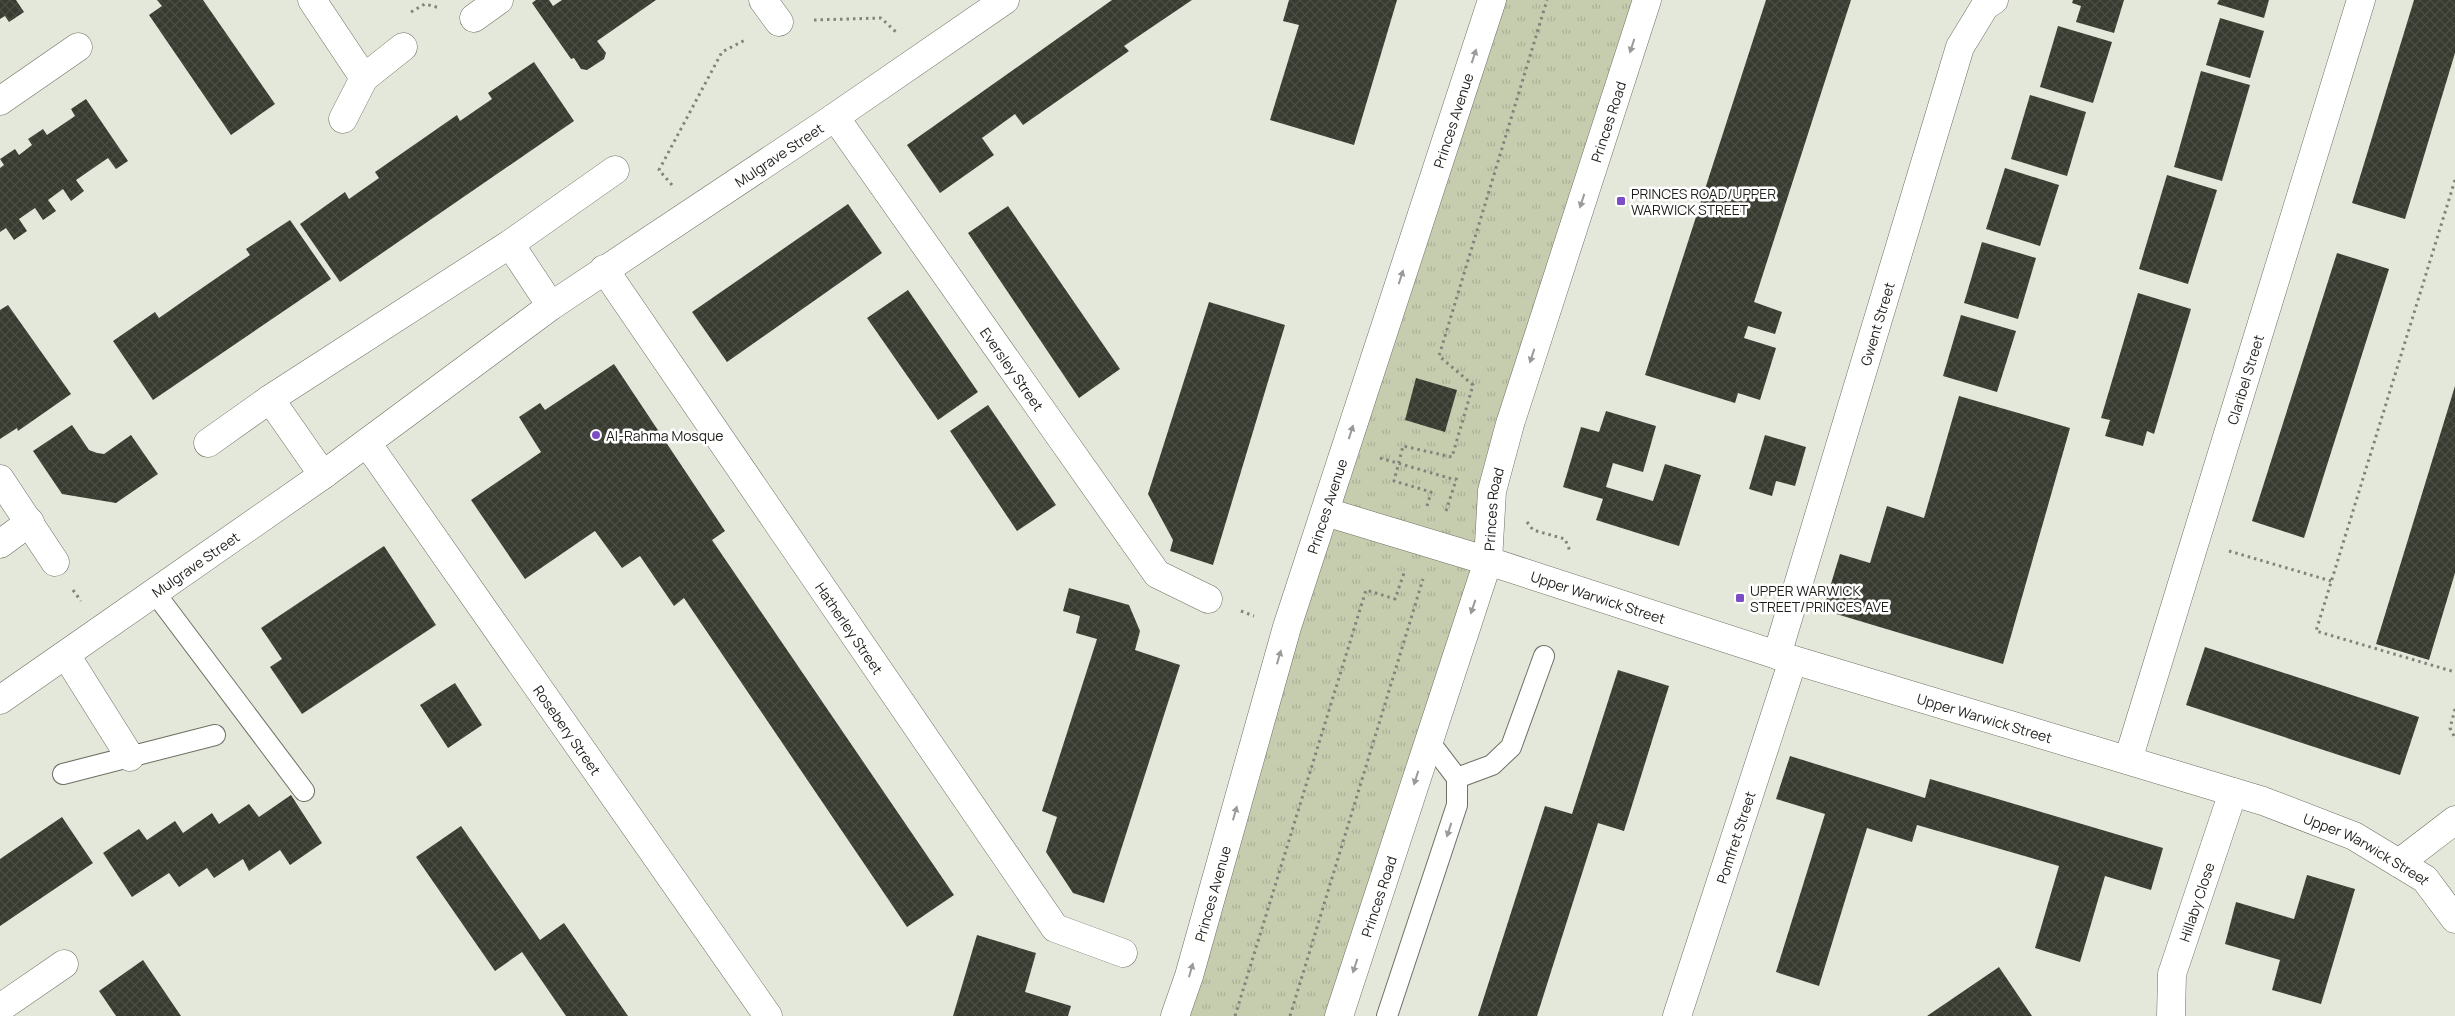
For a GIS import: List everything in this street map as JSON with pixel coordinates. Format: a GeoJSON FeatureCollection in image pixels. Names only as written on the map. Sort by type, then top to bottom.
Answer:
{"type":"FeatureCollection","features":[{"type":"Feature","properties":{"kind":"street"},"geometry":{"type":"LineString","coordinates":[[312,0],[364,78]]}},
{"type":"Feature","properties":{"kind":"street"},"geometry":{"type":"LineString","coordinates":[[474,18],[500,0]]}},
{"type":"Feature","properties":{"kind":"street"},"geometry":{"type":"LineString","coordinates":[[763,0],[779,22]]}},
{"type":"Feature","properties":{"kind":"street","name":"Mulgrave Street"},"geometry":{"type":"LineString","coordinates":[[0,700],[368,443],[551,306],[604,269],[922,58],[1005,0]]}},
{"type":"Feature","properties":{"kind":"street","name":"Princes Avenue"},"geometry":{"type":"LineString","coordinates":[[1175,1016],[1190,976],[1287,628],[1492,0]]}},
{"type":"Feature","properties":{"kind":"street","name":"Princes Road"},"geometry":{"type":"LineString","coordinates":[[1339,1016],[1488,561],[1492,491],[1510,424],[1647,0]]}},
{"type":"Feature","properties":{"kind":"street","name":"Gwent Street"},"geometry":{"type":"LineString","coordinates":[[1785,658],[1960,47],[1985,6],[1994,0]]}},
{"type":"Feature","properties":{"kind":"street","name":"Claribel Street"},"geometry":{"type":"LineString","coordinates":[[2128,760],[2361,0]]}},
{"type":"Feature","properties":{"kind":"street"},"geometry":{"type":"LineString","coordinates":[[0,101],[78,47]]}},
{"type":"Feature","properties":{"kind":"street"},"geometry":{"type":"LineString","coordinates":[[343,119],[364,78],[403,47]]}},
{"type":"Feature","properties":{"kind":"street","name":"Eversley Street"},"geometry":{"type":"LineString","coordinates":[[834,117],[1157,574],[1208,599]]}},
{"type":"Feature","properties":{"kind":"street"},"geometry":{"type":"LineString","coordinates":[[208,443],[270,399],[510,244],[614,170]]}},
{"type":"Feature","properties":{"kind":"street"},"geometry":{"type":"LineString","coordinates":[[510,244],[551,306]]}},
{"type":"Feature","properties":{"kind":"street","name":"Hatherley Street"},"geometry":{"type":"LineString","coordinates":[[604,269],[1055,928],[1123,952]]}},
{"type":"Feature","properties":{"kind":"street"},"geometry":{"type":"LineString","coordinates":[[270,399],[323,475]]}},
{"type":"Feature","properties":{"kind":"street","name":"Rosebery Street"},"geometry":{"type":"LineString","coordinates":[[368,443],[768,1016]]}},
{"type":"Feature","properties":{"kind":"street"},"geometry":{"type":"LineString","coordinates":[[0,479],[55,562]]}},
{"type":"Feature","properties":{"kind":"street","name":"Upper Warwick Street"},"geometry":{"type":"LineString","coordinates":[[1326,512],[1488,561],[1785,658],[2233,792],[2354,836],[2425,879],[2455,919]]}},
{"type":"Feature","properties":{"kind":"street"},"geometry":{"type":"LineString","coordinates":[[0,544],[30,522]]}},
{"type":"Feature","properties":{"kind":"street"},"geometry":{"type":"LineString","coordinates":[[66,655],[130,757]]}},
{"type":"Feature","properties":{"kind":"street","name":"Pomfret Street"},"geometry":{"type":"LineString","coordinates":[[1677,1016],[1785,658]]}},
{"type":"Feature","properties":{"kind":"street","name":"Hillaby Close"},"geometry":{"type":"LineString","coordinates":[[2171,1016],[2172,974],[2233,792]]}},
{"type":"Feature","properties":{"kind":"street"},"geometry":{"type":"LineString","coordinates":[[2399,863],[2455,820]]}},
{"type":"Feature","properties":{"kind":"street"},"geometry":{"type":"LineString","coordinates":[[9,1009],[64,964]]}},
{"type":"Feature","properties":{"kind":"lane"},"geometry":{"type":"LineString","coordinates":[[155,593],[304,791]]}},
{"type":"Feature","properties":{"kind":"lane"},"geometry":{"type":"LineString","coordinates":[[1457,778],[1492,765],[1510,747],[1544,656]]}},
{"type":"Feature","properties":{"kind":"lane"},"geometry":{"type":"LineString","coordinates":[[63,774],[215,735]]}},
{"type":"Feature","properties":{"kind":"lane"},"geometry":{"type":"LineString","coordinates":[[1387,1016],[1457,805],[1457,778],[1428,740]]}},
{"type":"Feature","properties":{"kind":"path"},"geometry":{"type":"LineString","coordinates":[[693,210],[660,170],[722,52],[779,22],[845,17],[881,18],[922,58]]}},
{"type":"Feature","properties":{"kind":"path"},"geometry":{"type":"LineString","coordinates":[[2455,180],[2316,630],[2455,672]]}},
{"type":"Feature","properties":{"kind":"path"},"geometry":{"type":"LineString","coordinates":[[1346,448],[1492,491]]}},
{"type":"Feature","properties":{"kind":"path"},"geometry":{"type":"LineString","coordinates":[[1290,1016],[1413,609],[1458,472]]}},
{"type":"Feature","properties":{"kind":"path"},"geometry":{"type":"LineString","coordinates":[[2195,541],[2331,581]]}},
{"type":"Feature","properties":{"kind":"path"},"geometry":{"type":"LineString","coordinates":[[55,562],[100,631]]}},
{"type":"Feature","properties":{"kind":"path"},"geometry":{"type":"LineString","coordinates":[[2455,709],[2450,728],[2455,738]]}},
{"type":"Feature","properties":{"kind":"green space"},"geometry":{"type":"Polygon","coordinates":[[[1492,0],[1647,0],[1510,424],[1488,561],[1339,1016],[1175,1016],[1492,0]]]}},
{"type":"Feature","properties":{"kind":"building"},"geometry":{"type":"Polygon","coordinates":[[[0,0],[16,0],[24,12],[9,22],[5,16],[0,19],[0,0]]]}},
{"type":"Feature","properties":{"kind":"building"},"geometry":{"type":"Polygon","coordinates":[[[157,0],[203,0],[275,104],[231,135],[149,15],[162,6],[157,0]]]}},
{"type":"Feature","properties":{"kind":"building"},"geometry":{"type":"Polygon","coordinates":[[[536,0],[549,0],[553,6],[562,0],[656,0],[597,41],[606,53],[604,59],[587,70],[581,69],[574,58],[571,59],[532,3],[536,0]]]}},
{"type":"Feature","properties":{"kind":"building"},"geometry":{"type":"Polygon","coordinates":[[[1112,0],[1192,0],[1124,46],[1129,51],[1023,125],[1015,114],[982,138],[994,155],[940,193],[907,145],[1112,0]]]}},
{"type":"Feature","properties":{"kind":"building"},"geometry":{"type":"Polygon","coordinates":[[[1289,0],[1397,0],[1354,145],[1270,120],[1299,25],[1283,21],[1289,0]]]}},
{"type":"Feature","properties":{"kind":"building"},"geometry":{"type":"Polygon","coordinates":[[[1766,0],[1851,0],[1754,302],[1782,312],[1775,334],[1748,326],[1744,338],[1776,348],[1760,400],[1738,393],[1735,403],[1645,375],[1766,0]]]}},
{"type":"Feature","properties":{"kind":"building"},"geometry":{"type":"Polygon","coordinates":[[[2073,0],[2124,0],[2114,33],[2076,22],[2081,6],[2072,3],[2073,0]]]}},
{"type":"Feature","properties":{"kind":"building"},"geometry":{"type":"Polygon","coordinates":[[[2219,0],[2269,0],[2264,18],[2217,4],[2219,0]]]}},
{"type":"Feature","properties":{"kind":"building"},"geometry":{"type":"Polygon","coordinates":[[[2414,0],[2455,0],[2455,53],[2405,219],[2352,203],[2414,0]]]}},
{"type":"Feature","properties":{"kind":"building"},"geometry":{"type":"Polygon","coordinates":[[[2220,18],[2264,31],[2250,78],[2206,65],[2220,18]]]}},
{"type":"Feature","properties":{"kind":"building"},"geometry":{"type":"Polygon","coordinates":[[[2058,26],[2112,42],[2093,103],[2040,87],[2058,26]]]}},
{"type":"Feature","properties":{"kind":"building"},"geometry":{"type":"Polygon","coordinates":[[[534,62],[574,121],[340,282],[300,224],[345,192],[349,199],[379,178],[375,172],[457,115],[460,121],[492,99],[488,93],[534,62]]]}},
{"type":"Feature","properties":{"kind":"building"},"geometry":{"type":"Polygon","coordinates":[[[2201,71],[2250,85],[2222,181],[2174,167],[2201,71]]]}},
{"type":"Feature","properties":{"kind":"building"},"geometry":{"type":"Polygon","coordinates":[[[2030,95],[2086,112],[2067,176],[2011,159],[2030,95]]]}},
{"type":"Feature","properties":{"kind":"building"},"geometry":{"type":"Polygon","coordinates":[[[86,99],[128,161],[116,169],[108,158],[76,180],[84,191],[71,201],[63,189],[48,200],[56,211],[43,220],[35,208],[19,219],[27,231],[14,240],[6,228],[0,232],[0,168],[4,165],[0,159],[15,149],[19,155],[32,145],[28,139],[43,129],[47,135],[75,116],[71,109],[86,99]]]}},
{"type":"Feature","properties":{"kind":"building"},"geometry":{"type":"Polygon","coordinates":[[[2005,168],[2059,185],[2040,246],[1986,229],[2005,168]]]}},
{"type":"Feature","properties":{"kind":"building"},"geometry":{"type":"Polygon","coordinates":[[[2167,175],[2217,190],[2188,284],[2139,269],[2167,175]]]}},
{"type":"Feature","properties":{"kind":"building"},"geometry":{"type":"Polygon","coordinates":[[[848,204],[882,253],[727,362],[692,312],[848,204]]]}},
{"type":"Feature","properties":{"kind":"building"},"geometry":{"type":"Polygon","coordinates":[[[1008,206],[1120,369],[1079,398],[968,233],[1008,206]]]}},
{"type":"Feature","properties":{"kind":"building"},"geometry":{"type":"Polygon","coordinates":[[[290,220],[331,279],[153,400],[113,341],[155,312],[159,318],[250,255],[246,249],[290,220]]]}},
{"type":"Feature","properties":{"kind":"building"},"geometry":{"type":"Polygon","coordinates":[[[1982,242],[2036,258],[2018,319],[1964,303],[1982,242]]]}},
{"type":"Feature","properties":{"kind":"building"},"geometry":{"type":"Polygon","coordinates":[[[2337,253],[2389,269],[2304,538],[2252,521],[2337,253]]]}},
{"type":"Feature","properties":{"kind":"building"},"geometry":{"type":"Polygon","coordinates":[[[908,290],[978,392],[938,420],[867,318],[908,290]]]}},
{"type":"Feature","properties":{"kind":"building"},"geometry":{"type":"Polygon","coordinates":[[[2138,293],[2191,309],[2154,434],[2147,431],[2143,446],[2105,436],[2110,420],[2101,418],[2138,293]]]}},
{"type":"Feature","properties":{"kind":"building"},"geometry":{"type":"Polygon","coordinates":[[[1209,302],[1285,325],[1213,565],[1170,551],[1173,540],[1148,494],[1209,302]]]}},
{"type":"Feature","properties":{"kind":"building"},"geometry":{"type":"Polygon","coordinates":[[[8,305],[71,394],[18,431],[17,428],[0,439],[0,310],[8,305]]]}},
{"type":"Feature","properties":{"kind":"building"},"geometry":{"type":"Polygon","coordinates":[[[1961,315],[2016,331],[1997,392],[1943,376],[1961,315]]]}},
{"type":"Feature","properties":{"kind":"building"},"geometry":{"type":"Polygon","coordinates":[[[614,364],[725,531],[712,540],[954,895],[907,927],[684,598],[674,606],[640,556],[622,568],[595,531],[525,579],[471,500],[541,452],[519,417],[540,403],[545,410],[614,364]]]}},
{"type":"Feature","properties":{"kind":"building"},"geometry":{"type":"Polygon","coordinates":[[[1416,378],[1457,390],[1445,432],[1405,420],[1416,378]]]}},
{"type":"Feature","properties":{"kind":"building"},"geometry":{"type":"Polygon","coordinates":[[[2455,386],[2455,573],[2429,660],[2376,644],[2455,386]]]}},
{"type":"Feature","properties":{"kind":"building"},"geometry":{"type":"Polygon","coordinates":[[[1959,396],[2070,428],[2003,664],[1823,610],[1840,554],[1870,563],[1887,506],[1924,518],[1959,396]]]}},
{"type":"Feature","properties":{"kind":"building"},"geometry":{"type":"Polygon","coordinates":[[[988,405],[1056,505],[1017,531],[950,431],[988,405]]]}},
{"type":"Feature","properties":{"kind":"building"},"geometry":{"type":"Polygon","coordinates":[[[1606,411],[1656,426],[1643,472],[1613,463],[1606,487],[1653,501],[1665,464],[1701,475],[1679,546],[1596,520],[1603,499],[1563,487],[1581,427],[1599,432],[1606,411]]]}},
{"type":"Feature","properties":{"kind":"building"},"geometry":{"type":"Polygon","coordinates":[[[72,425],[89,450],[97,453],[104,454],[131,435],[158,474],[116,503],[62,494],[33,451],[72,425]]]}},
{"type":"Feature","properties":{"kind":"building"},"geometry":{"type":"Polygon","coordinates":[[[1765,435],[1806,447],[1795,486],[1776,481],[1772,496],[1749,489],[1765,435]]]}},
{"type":"Feature","properties":{"kind":"building"},"geometry":{"type":"Polygon","coordinates":[[[384,546],[436,625],[302,714],[270,667],[282,659],[261,628],[384,546]]]}},
{"type":"Feature","properties":{"kind":"building"},"geometry":{"type":"Polygon","coordinates":[[[1069,588],[1129,605],[1140,631],[1135,650],[1180,665],[1104,903],[1073,893],[1046,852],[1057,817],[1042,811],[1097,639],[1076,633],[1080,616],[1063,611],[1069,588]]]}},
{"type":"Feature","properties":{"kind":"building"},"geometry":{"type":"Polygon","coordinates":[[[2205,647],[2419,717],[2400,775],[2186,705],[2205,647]]]}},
{"type":"Feature","properties":{"kind":"building"},"geometry":{"type":"Polygon","coordinates":[[[1618,670],[1669,686],[1624,831],[1598,823],[1537,1016],[1478,1016],[1545,806],[1572,814],[1618,670]]]}},
{"type":"Feature","properties":{"kind":"building"},"geometry":{"type":"Polygon","coordinates":[[[455,683],[482,725],[448,748],[420,705],[455,683]]]}},
{"type":"Feature","properties":{"kind":"building"},"geometry":{"type":"Polygon","coordinates":[[[1790,756],[1925,798],[1930,779],[2163,848],[2151,890],[2105,876],[2080,962],[2035,948],[2059,866],[1917,825],[1912,842],[1867,828],[1819,986],[1776,972],[1825,814],[1776,799],[1790,756]]]}},
{"type":"Feature","properties":{"kind":"building"},"geometry":{"type":"Polygon","coordinates":[[[291,795],[322,843],[290,865],[280,850],[249,871],[243,859],[214,878],[207,868],[179,887],[169,873],[132,897],[103,853],[139,829],[147,840],[175,821],[183,833],[212,813],[219,824],[249,804],[259,817],[291,795]]]}},
{"type":"Feature","properties":{"kind":"building"},"geometry":{"type":"Polygon","coordinates":[[[62,817],[93,863],[0,926],[0,859],[62,817]]]}},
{"type":"Feature","properties":{"kind":"building"},"geometry":{"type":"Polygon","coordinates":[[[461,826],[540,940],[564,923],[628,1016],[566,1016],[522,952],[495,971],[416,857],[461,826]]]}},
{"type":"Feature","properties":{"kind":"building"},"geometry":{"type":"Polygon","coordinates":[[[2307,875],[2355,889],[2321,1004],[2272,990],[2280,960],[2225,944],[2236,902],[2294,919],[2307,875]]]}},
{"type":"Feature","properties":{"kind":"building"},"geometry":{"type":"Polygon","coordinates":[[[977,935],[1036,953],[1025,992],[1071,1006],[1068,1016],[953,1016],[977,935]]]}},
{"type":"Feature","properties":{"kind":"building"},"geometry":{"type":"Polygon","coordinates":[[[143,960],[181,1016],[116,1016],[99,991],[143,960]]]}},
{"type":"Feature","properties":{"kind":"building"},"geometry":{"type":"Polygon","coordinates":[[[1999,967],[2032,1016],[1927,1016],[1999,967]]]}},
{"type":"Feature","properties":{"kind":"place","name":"PRINCES ROAD/UPPER WARWICK STREET"},"geometry":{"type":"Point","coordinates":[1621,201]}},
{"type":"Feature","properties":{"kind":"place","name":"Al-Rahma Mosque"},"geometry":{"type":"Point","coordinates":[596,435]}},
{"type":"Feature","properties":{"kind":"place","name":"UPPER WARWICK STREET/PRINCES AVE"},"geometry":{"type":"Point","coordinates":[1740,598]}}]}
